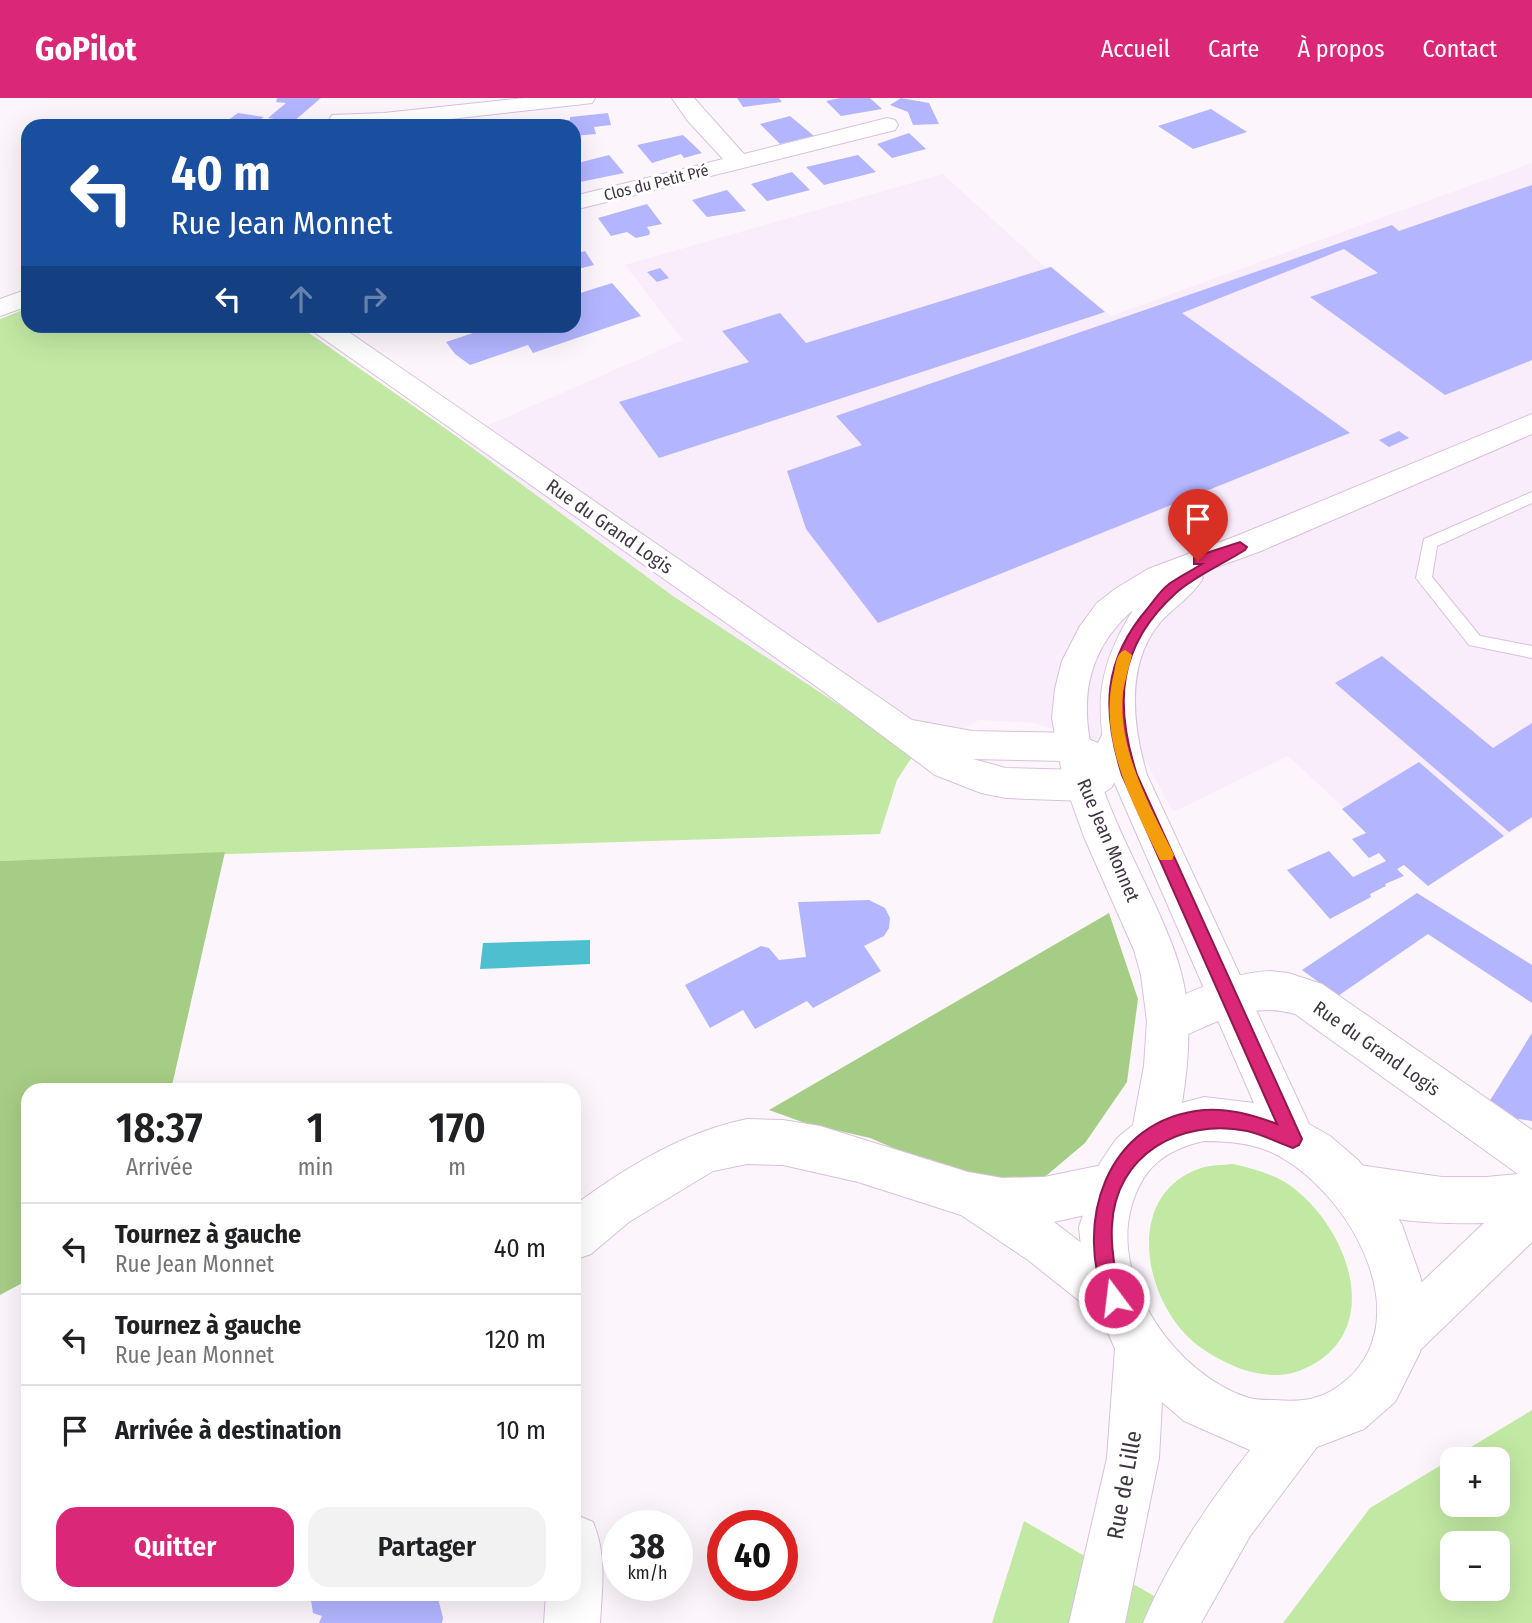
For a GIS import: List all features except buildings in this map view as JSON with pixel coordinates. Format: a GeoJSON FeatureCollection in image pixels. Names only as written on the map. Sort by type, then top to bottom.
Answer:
{"type":"FeatureCollection","features":[{"type":"Feature","properties":{"kind":"street"},"geometry":{"type":"LineString","coordinates":[[342,119],[367,98]]}},
{"type":"Feature","properties":{"kind":"street"},"geometry":{"type":"LineString","coordinates":[[393,119],[584,98]]}},
{"type":"Feature","properties":{"kind":"street","name":"Clos du Petit Pré"},"geometry":{"type":"LineString","coordinates":[[683,98],[695,115],[739,162]]}},
{"type":"Feature","properties":{"kind":"street","name":"Clos du Petit Pré"},"geometry":{"type":"LineString","coordinates":[[581,201],[887,125]]}},
{"type":"Feature","properties":{"kind":"street"},"geometry":{"type":"LineString","coordinates":[[0,307],[21,300]]}},
{"type":"Feature","properties":{"kind":"street","name":"Rue du Grand Logis"},"geometry":{"type":"LineString","coordinates":[[333,333],[897,726],[942,761],[981,778],[1028,785],[1093,779]]}},
{"type":"Feature","properties":{"kind":"street"},"geometry":{"type":"LineString","coordinates":[[1157,835],[1093,779],[1090,756],[1074,747],[1070,702],[1077,670],[1090,637],[1107,614],[1150,580],[1179,567],[1240,547],[1532,423]]}},
{"type":"Feature","properties":{"kind":"street"},"geometry":{"type":"LineString","coordinates":[[1240,547],[1172,589],[1139,628],[1129,644],[1118,676],[1118,739],[1129,775],[1293,1139]]}},
{"type":"Feature","properties":{"kind":"street","name":"Rue du Grand Logis"},"geometry":{"type":"LineString","coordinates":[[897,726],[933,738],[972,745],[1074,747]]}},
{"type":"Feature","properties":{"kind":"street"},"geometry":{"type":"LineString","coordinates":[[1093,779],[1118,739]]}},
{"type":"Feature","properties":{"kind":"street","name":"Rue Jean Monnet"},"geometry":{"type":"LineString","coordinates":[[1093,779],[1161,971],[1170,1022],[1165,1078],[1153,1136]]}},
{"type":"Feature","properties":{"kind":"street","name":"Rue du Grand Logis"},"geometry":{"type":"LineString","coordinates":[[1170,1022],[1228,995],[1258,989],[1292,992],[1307,998],[1532,1157]]}},
{"type":"Feature","properties":{"kind":"street"},"geometry":{"type":"LineString","coordinates":[[1219,1119],[1263,1126],[1293,1139],[1334,1168],[1352,1187],[1381,1228],[1393,1259],[1400,1291],[1398,1338],[1380,1381],[1364,1398],[1325,1421],[1301,1426],[1266,1426],[1214,1409],[1181,1388],[1140,1346],[1114,1298],[1105,1268],[1102,1239],[1107,1198],[1112,1186],[1122,1167],[1136,1150],[1153,1136],[1177,1125],[1219,1119]]}},
{"type":"Feature","properties":{"kind":"street"},"geometry":{"type":"LineString","coordinates":[[581,1231],[607,1209],[696,1156],[714,1148],[736,1144],[782,1143],[809,1147],[967,1195],[1025,1202],[1062,1198],[1112,1186]]}},
{"type":"Feature","properties":{"kind":"street"},"geometry":{"type":"LineString","coordinates":[[1352,1187],[1455,1202],[1482,1202],[1532,1194]]}},
{"type":"Feature","properties":{"kind":"street"},"geometry":{"type":"LineString","coordinates":[[967,1195],[1045,1243],[1114,1298]]}},
{"type":"Feature","properties":{"kind":"street"},"geometry":{"type":"LineString","coordinates":[[1398,1338],[1518,1223],[1532,1213]]}},
{"type":"Feature","properties":{"kind":"street","name":"Rue de Lille"},"geometry":{"type":"LineString","coordinates":[[1097,1623],[1133,1458],[1140,1346]]}},
{"type":"Feature","properties":{"kind":"street"},"geometry":{"type":"LineString","coordinates":[[1171,1623],[1231,1517],[1301,1426]]}},
{"type":"Feature","properties":{"kind":"street"},"geometry":{"type":"LineString","coordinates":[[572,1623],[573,1601]]}},
{"type":"Feature","properties":{"kind":"lane"},"geometry":{"type":"LineString","coordinates":[[1532,497],[1430,543],[1424,578],[1475,641],[1532,652]]}},
{"type":"Feature","properties":{"kind":"shaded area"},"geometry":{"type":"Polygon","coordinates":[[[1532,163],[1532,819],[1428,886],[1288,756],[1173,812],[1146,762],[1035,723],[979,720],[914,754],[673,596],[459,438],[683,340],[625,265],[943,174],[1045,267],[1051,266],[1111,316],[1532,163]]]}},
{"type":"Feature","properties":{"kind":"green space"},"geometry":{"type":"Polygon","coordinates":[[[21,311],[21,333],[309,333],[459,438],[673,596],[914,754],[897,780],[880,834],[0,861],[0,319],[21,311]]]}},
{"type":"Feature","properties":{"kind":"green space"},"geometry":{"type":"Polygon","coordinates":[[[225,852],[173,1083],[21,1083],[21,1284],[0,1295],[0,861],[225,852]]]}},
{"type":"Feature","properties":{"kind":"green space"},"geometry":{"type":"Polygon","coordinates":[[[1109,913],[1138,999],[1127,1082],[1085,1143],[1034,1186],[950,1172],[870,1138],[805,1123],[769,1110],[1109,913]]]}},
{"type":"Feature","properties":{"kind":"green space"},"geometry":{"type":"Polygon","coordinates":[[[1233,1164],[1274,1176],[1296,1190],[1316,1210],[1333,1233],[1345,1259],[1351,1285],[1351,1311],[1343,1335],[1326,1356],[1299,1371],[1270,1375],[1248,1371],[1200,1347],[1172,1317],[1152,1270],[1149,1244],[1152,1220],[1161,1198],[1177,1181],[1201,1168],[1233,1164]]]}},
{"type":"Feature","properties":{"kind":"green space"},"geometry":{"type":"Polygon","coordinates":[[[1532,1410],[1532,1623],[1283,1623],[1370,1508],[1440,1466],[1440,1517],[1510,1517],[1510,1447],[1471,1447],[1532,1410]]]}},
{"type":"Feature","properties":{"kind":"green space"},"geometry":{"type":"Polygon","coordinates":[[[1024,1521],[1201,1623],[992,1623],[1024,1521]]]}},
{"type":"Feature","properties":{"kind":"water"},"geometry":{"type":"Polygon","coordinates":[[[590,940],[590,964],[480,969],[483,943],[590,940]]]}},
{"type":"Feature","properties":{"kind":"slow traffic"},"geometry":{"type":"LineString","coordinates":[[1125,655],[1116,693],[1118,739],[1129,775],[1166,855]]}},
{"type":"Feature","properties":{"kind":"route"},"geometry":{"type":"LineString","coordinates":[[1114,1298],[1105,1268],[1102,1225],[1112,1186],[1122,1167],[1136,1150],[1164,1130],[1204,1119],[1248,1122],[1293,1139],[1129,775],[1118,739],[1118,676],[1129,644],[1139,628],[1159,601],[1172,589],[1240,547],[1198,561]]}}]}
